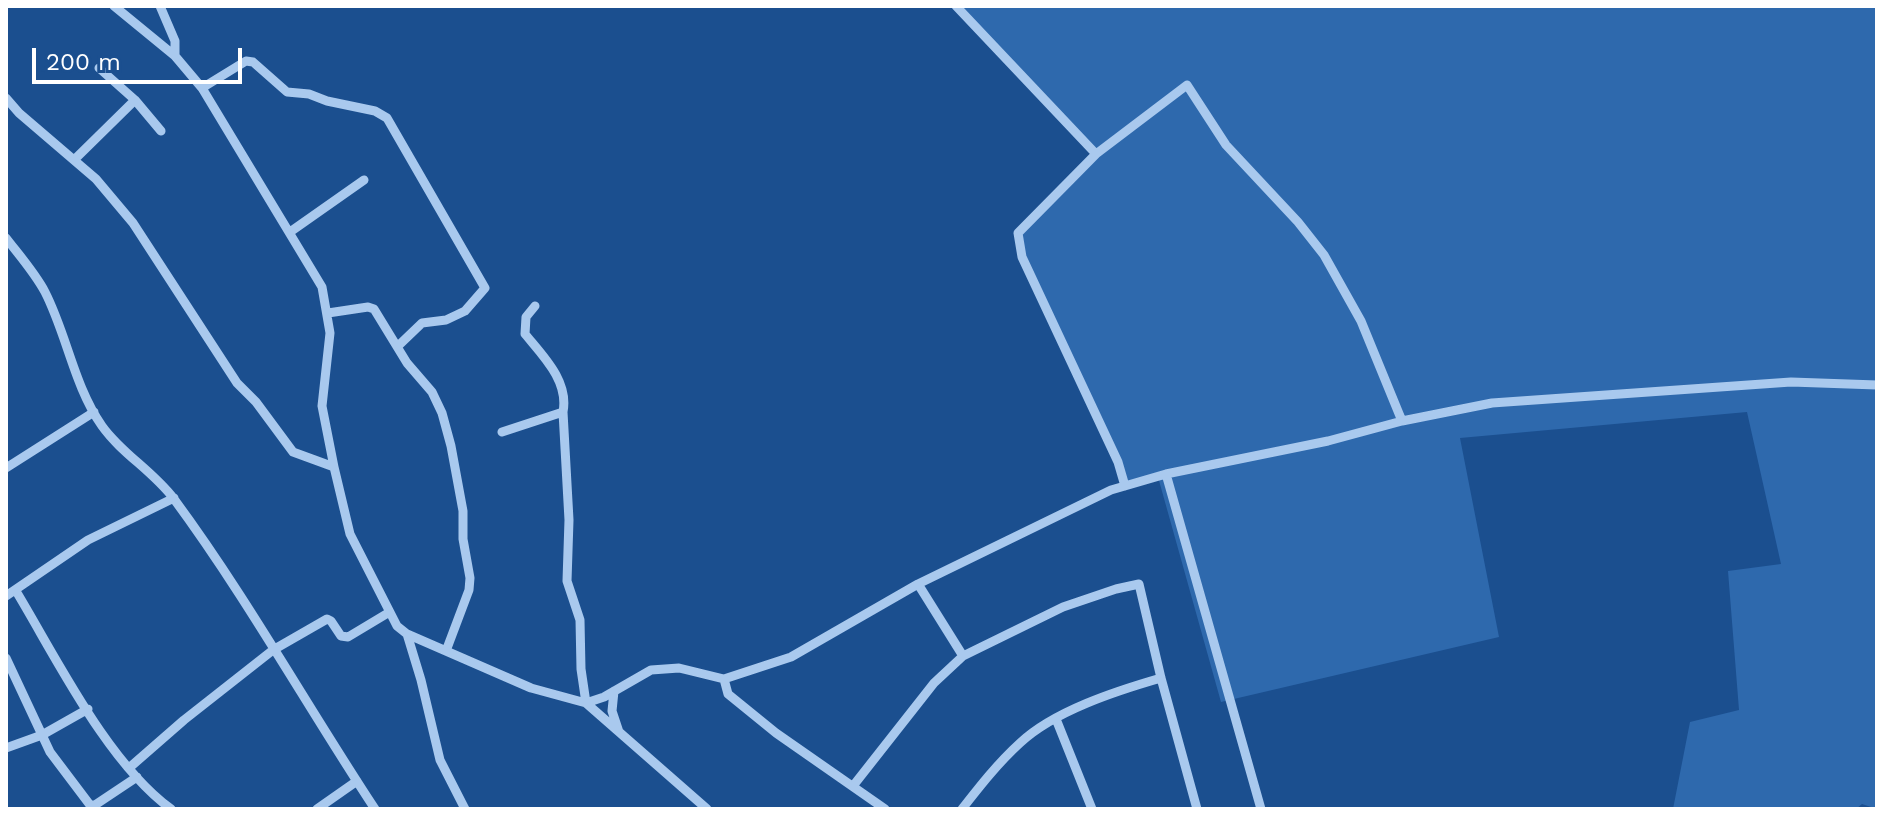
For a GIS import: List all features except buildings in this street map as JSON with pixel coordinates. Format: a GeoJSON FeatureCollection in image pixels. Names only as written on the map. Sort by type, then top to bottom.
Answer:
{"type":"FeatureCollection","features":[{"type":"Feature","properties":{"kind":"street"},"geometry":{"type":"LineString","coordinates":[[114,6],[175,56],[202,88],[322,287],[328,313],[329,342],[322,406],[334,467],[350,534],[397,626],[407,634],[531,688],[586,703],[707,809]]}},
{"type":"Feature","properties":{"kind":"street"},"geometry":{"type":"LineString","coordinates":[[160,6],[175,41],[175,56]]}},
{"type":"Feature","properties":{"kind":"street"},"geometry":{"type":"LineString","coordinates":[[956,6],[1096,154]]}},
{"type":"Feature","properties":{"kind":"street"},"geometry":{"type":"LineString","coordinates":[[202,88],[246,61],[253,62],[287,92],[309,94],[375,111],[387,118],[485,288],[465,311],[446,320],[422,323],[398,346]]}},
{"type":"Feature","properties":{"kind":"street"},"geometry":{"type":"LineString","coordinates":[[99,68],[135,100],[161,131]]}},
{"type":"Feature","properties":{"kind":"street"},"geometry":{"type":"LineString","coordinates":[[1125,486],[1118,462],[1022,257],[1018,233],[1096,154],[1187,85],[1226,145],[1298,222],[1324,255],[1361,321],[1402,421]]}},
{"type":"Feature","properties":{"kind":"street"},"geometry":{"type":"LineString","coordinates":[[75,159],[135,100]]}},
{"type":"Feature","properties":{"kind":"street"},"geometry":{"type":"LineString","coordinates":[[7,102],[75,159],[133,223],[237,383],[256,402],[290,450],[334,467]]}},
{"type":"Feature","properties":{"kind":"street"},"geometry":{"type":"LineString","coordinates":[[290,232],[364,180]]}},
{"type":"Feature","properties":{"kind":"street"},"geometry":{"type":"LineString","coordinates":[[6,238],[45,293],[94,412],[118,445],[162,483],[174,498],[220,564],[375,809]]}},
{"type":"Feature","properties":{"kind":"street"},"geometry":{"type":"LineString","coordinates":[[535,306],[526,317],[525,334],[555,372],[563,391],[569,520],[567,581],[580,620],[581,669],[586,703]]}},
{"type":"Feature","properties":{"kind":"street"},"geometry":{"type":"LineString","coordinates":[[328,313],[368,307],[374,309],[407,363],[432,392],[442,413],[463,511],[462,531],[470,585],[446,651]]}},
{"type":"Feature","properties":{"kind":"street"},"geometry":{"type":"LineString","coordinates":[[586,703],[651,670],[697,671],[724,679],[810,648],[918,584],[1125,486],[1222,460],[1328,441],[1402,421],[1492,403],[1791,382],[1877,385]]}},
{"type":"Feature","properties":{"kind":"street"},"geometry":{"type":"LineString","coordinates":[[6,468],[94,412]]}},
{"type":"Feature","properties":{"kind":"street"},"geometry":{"type":"LineString","coordinates":[[502,432],[563,412]]}},
{"type":"Feature","properties":{"kind":"street"},"geometry":{"type":"LineString","coordinates":[[1166,474],[1261,809]]}},
{"type":"Feature","properties":{"kind":"street"},"geometry":{"type":"LineString","coordinates":[[6,596],[88,540],[174,498]]}},
{"type":"Feature","properties":{"kind":"street"},"geometry":{"type":"LineString","coordinates":[[918,584],[963,656]]}},
{"type":"Feature","properties":{"kind":"street"},"geometry":{"type":"LineString","coordinates":[[853,786],[934,683],[963,656],[1063,607],[1139,584],[1197,809]]}},
{"type":"Feature","properties":{"kind":"street"},"geometry":{"type":"LineString","coordinates":[[16,591],[52,655],[129,768],[171,809]]}},
{"type":"Feature","properties":{"kind":"street"},"geometry":{"type":"LineString","coordinates":[[129,768],[273,650],[327,619],[341,636],[348,637],[388,613]]}},
{"type":"Feature","properties":{"kind":"street"},"geometry":{"type":"LineString","coordinates":[[407,634],[440,760],[465,809]]}},
{"type":"Feature","properties":{"kind":"street"},"geometry":{"type":"LineString","coordinates":[[6,658],[42,735],[74,787],[90,805],[95,805],[137,777]]}},
{"type":"Feature","properties":{"kind":"street"},"geometry":{"type":"LineString","coordinates":[[962,809],[992,771],[1022,741],[1056,719],[1120,690],[1161,678]]}},
{"type":"Feature","properties":{"kind":"street"},"geometry":{"type":"LineString","coordinates":[[724,679],[728,694],[776,733],[885,809]]}},
{"type":"Feature","properties":{"kind":"street"},"geometry":{"type":"LineString","coordinates":[[614,691],[612,711],[620,735]]}},
{"type":"Feature","properties":{"kind":"street"},"geometry":{"type":"LineString","coordinates":[[6,748],[42,735],[88,709]]}},
{"type":"Feature","properties":{"kind":"street"},"geometry":{"type":"LineString","coordinates":[[1056,719],[1092,809]]}},
{"type":"Feature","properties":{"kind":"street"},"geometry":{"type":"LineString","coordinates":[[317,809],[357,781]]}},
{"type":"Feature","properties":{"kind":"shaded area"},"geometry":{"type":"Polygon","coordinates":[[[956,6],[1877,6],[1877,809],[1862,804],[1856,809],[1673,809],[1690,722],[1739,710],[1728,571],[1781,564],[1747,412],[1460,438],[1499,637],[1221,702],[1158,477],[1125,486],[1022,257],[1018,233],[1096,154],[956,6]]]}}]}
